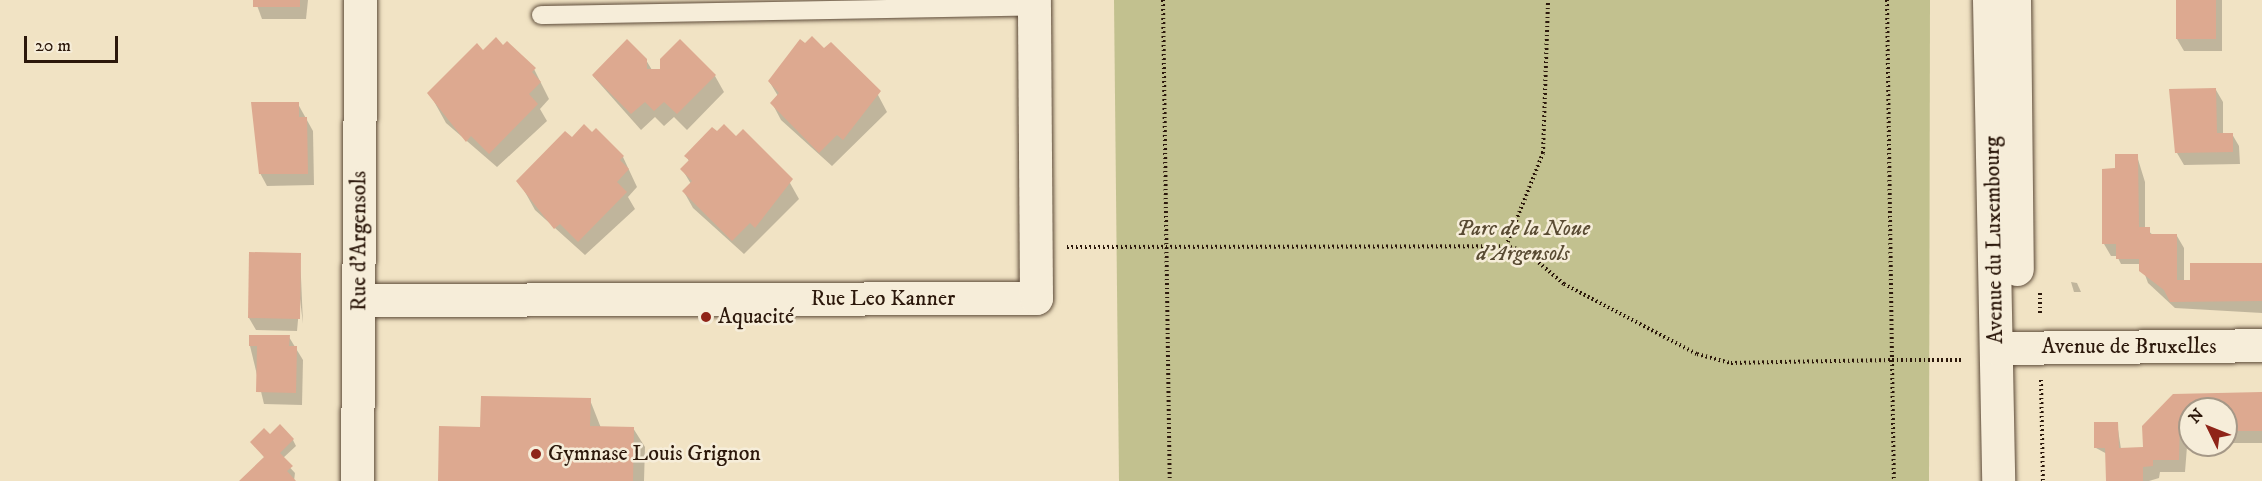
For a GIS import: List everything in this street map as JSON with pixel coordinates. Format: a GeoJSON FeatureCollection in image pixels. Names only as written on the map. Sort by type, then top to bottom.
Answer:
{"type":"FeatureCollection","features":[{"type":"Feature","properties":{"kind":"street","name":"Rue d'Argensols"},"geometry":{"type":"LineString","coordinates":[[357,481],[360,0]]}},
{"type":"Feature","properties":{"kind":"street","name":"Avenue du Luxembourg"},"geometry":{"type":"LineString","coordinates":[[1989,0],[2004,352],[2019,481]]}},
{"type":"Feature","properties":{"kind":"street","name":"Avenue du Luxembourg"},"geometry":{"type":"LineString","coordinates":[[1998,481],[2014,0]]}},
{"type":"Feature","properties":{"kind":"street","name":"Rue Leo Kanner"},"geometry":{"type":"LineString","coordinates":[[359,300],[1036,298],[1034,3]]}},
{"type":"Feature","properties":{"kind":"street","name":"Avenue de Bruxelles"},"geometry":{"type":"LineString","coordinates":[[2004,352],[2262,345]]}},
{"type":"Feature","properties":{"kind":"lane"},"geometry":{"type":"LineString","coordinates":[[541,15],[1034,3]]}},
{"type":"Feature","properties":{"kind":"path"},"geometry":{"type":"LineString","coordinates":[[1163,0],[1170,481]]}},
{"type":"Feature","properties":{"kind":"path"},"geometry":{"type":"LineString","coordinates":[[1506,246],[1543,153],[1548,0]]}},
{"type":"Feature","properties":{"kind":"path"},"geometry":{"type":"LineString","coordinates":[[1887,0],[1894,481]]}},
{"type":"Feature","properties":{"kind":"path"},"geometry":{"type":"LineString","coordinates":[[1035,247],[1506,246],[1525,251],[1564,284],[1697,354],[1731,363],[1892,360],[2004,352]]}},
{"type":"Feature","properties":{"kind":"green space","name":"Parc de la Noue d'Argensols"},"geometry":{"type":"Polygon","coordinates":[[[1114,0],[1930,0],[1929,481],[1119,481],[1114,0]]]}},
{"type":"Feature","properties":{"kind":"building"},"geometry":{"type":"Polygon","coordinates":[[[253,0],[300,0],[300,7],[253,7],[253,0]]]}},
{"type":"Feature","properties":{"kind":"building"},"geometry":{"type":"Polygon","coordinates":[[[2176,0],[2216,0],[2216,39],[2176,39],[2176,0]]]}},
{"type":"Feature","properties":{"kind":"building"},"geometry":{"type":"Polygon","coordinates":[[[812,36],[824,48],[831,42],[881,91],[843,140],[837,135],[819,153],[770,103],[779,93],[768,81],[800,39],[805,43],[812,36]]]}},
{"type":"Feature","properties":{"kind":"building"},"geometry":{"type":"Polygon","coordinates":[[[496,37],[503,45],[507,41],[536,68],[532,72],[541,82],[529,94],[538,104],[489,154],[471,136],[466,142],[427,93],[477,43],[483,50],[496,37]]]}},
{"type":"Feature","properties":{"kind":"building"},"geometry":{"type":"Polygon","coordinates":[[[627,39],[647,59],[647,69],[660,69],[660,59],[680,39],[716,75],[677,114],[664,102],[654,111],[645,102],[631,114],[592,75],[627,39]]]}},
{"type":"Feature","properties":{"kind":"building"},"geometry":{"type":"Polygon","coordinates":[[[2216,88],[2217,133],[2233,133],[2233,152],[2175,153],[2169,89],[2216,88]]]}},
{"type":"Feature","properties":{"kind":"building"},"geometry":{"type":"Polygon","coordinates":[[[251,102],[299,102],[299,117],[307,117],[308,174],[259,174],[251,102]]]}},
{"type":"Feature","properties":{"kind":"building"},"geometry":{"type":"Polygon","coordinates":[[[584,124],[592,132],[596,128],[624,156],[620,160],[629,169],[617,182],[627,192],[578,242],[560,224],[554,229],[516,181],[565,131],[572,137],[584,124]]]}},
{"type":"Feature","properties":{"kind":"building"},"geometry":{"type":"Polygon","coordinates":[[[724,124],[736,136],[743,129],[793,179],[755,228],[750,223],[732,241],[682,191],[692,181],[680,169],[689,160],[684,156],[712,127],[717,131],[724,124]]]}},
{"type":"Feature","properties":{"kind":"building"},"geometry":{"type":"Polygon","coordinates":[[[2115,154],[2138,154],[2139,227],[2150,227],[2150,234],[2177,234],[2177,280],[2190,280],[2190,263],[2262,263],[2262,301],[2170,302],[2164,290],[2139,271],[2139,259],[2116,259],[2116,244],[2102,244],[2102,169],[2115,168],[2115,154]]]}},
{"type":"Feature","properties":{"kind":"building"},"geometry":{"type":"Polygon","coordinates":[[[249,252],[301,253],[300,319],[248,318],[249,252]]]}},
{"type":"Feature","properties":{"kind":"building"},"geometry":{"type":"Polygon","coordinates":[[[249,335],[290,335],[289,346],[297,346],[296,393],[256,392],[257,346],[249,346],[249,335]]]}},
{"type":"Feature","properties":{"kind":"building"},"geometry":{"type":"Polygon","coordinates":[[[2262,392],[2262,431],[2238,431],[2238,397],[2178,397],[2179,460],[2153,460],[2153,466],[2143,467],[2143,481],[2106,481],[2105,448],[2094,448],[2094,422],[2118,422],[2119,448],[2143,447],[2142,426],[2173,394],[2262,392]]]}},
{"type":"Feature","properties":{"kind":"building","name":"Gymnase Louis Grignon"},"geometry":{"type":"Polygon","coordinates":[[[481,396],[591,398],[590,426],[634,427],[633,481],[438,481],[439,426],[480,427],[481,396]]]}},
{"type":"Feature","properties":{"kind":"building"},"geometry":{"type":"Polygon","coordinates":[[[280,424],[294,439],[280,453],[293,466],[287,471],[296,481],[239,481],[264,457],[250,442],[264,428],[270,434],[280,424]]]}},
{"type":"Feature","properties":{"kind":"place","name":"Aquacité"},"geometry":{"type":"Point","coordinates":[706,317]}},
{"type":"Feature","properties":{"kind":"place","name":"Gymnase Louis Grignon"},"geometry":{"type":"Point","coordinates":[536,454]}}]}
